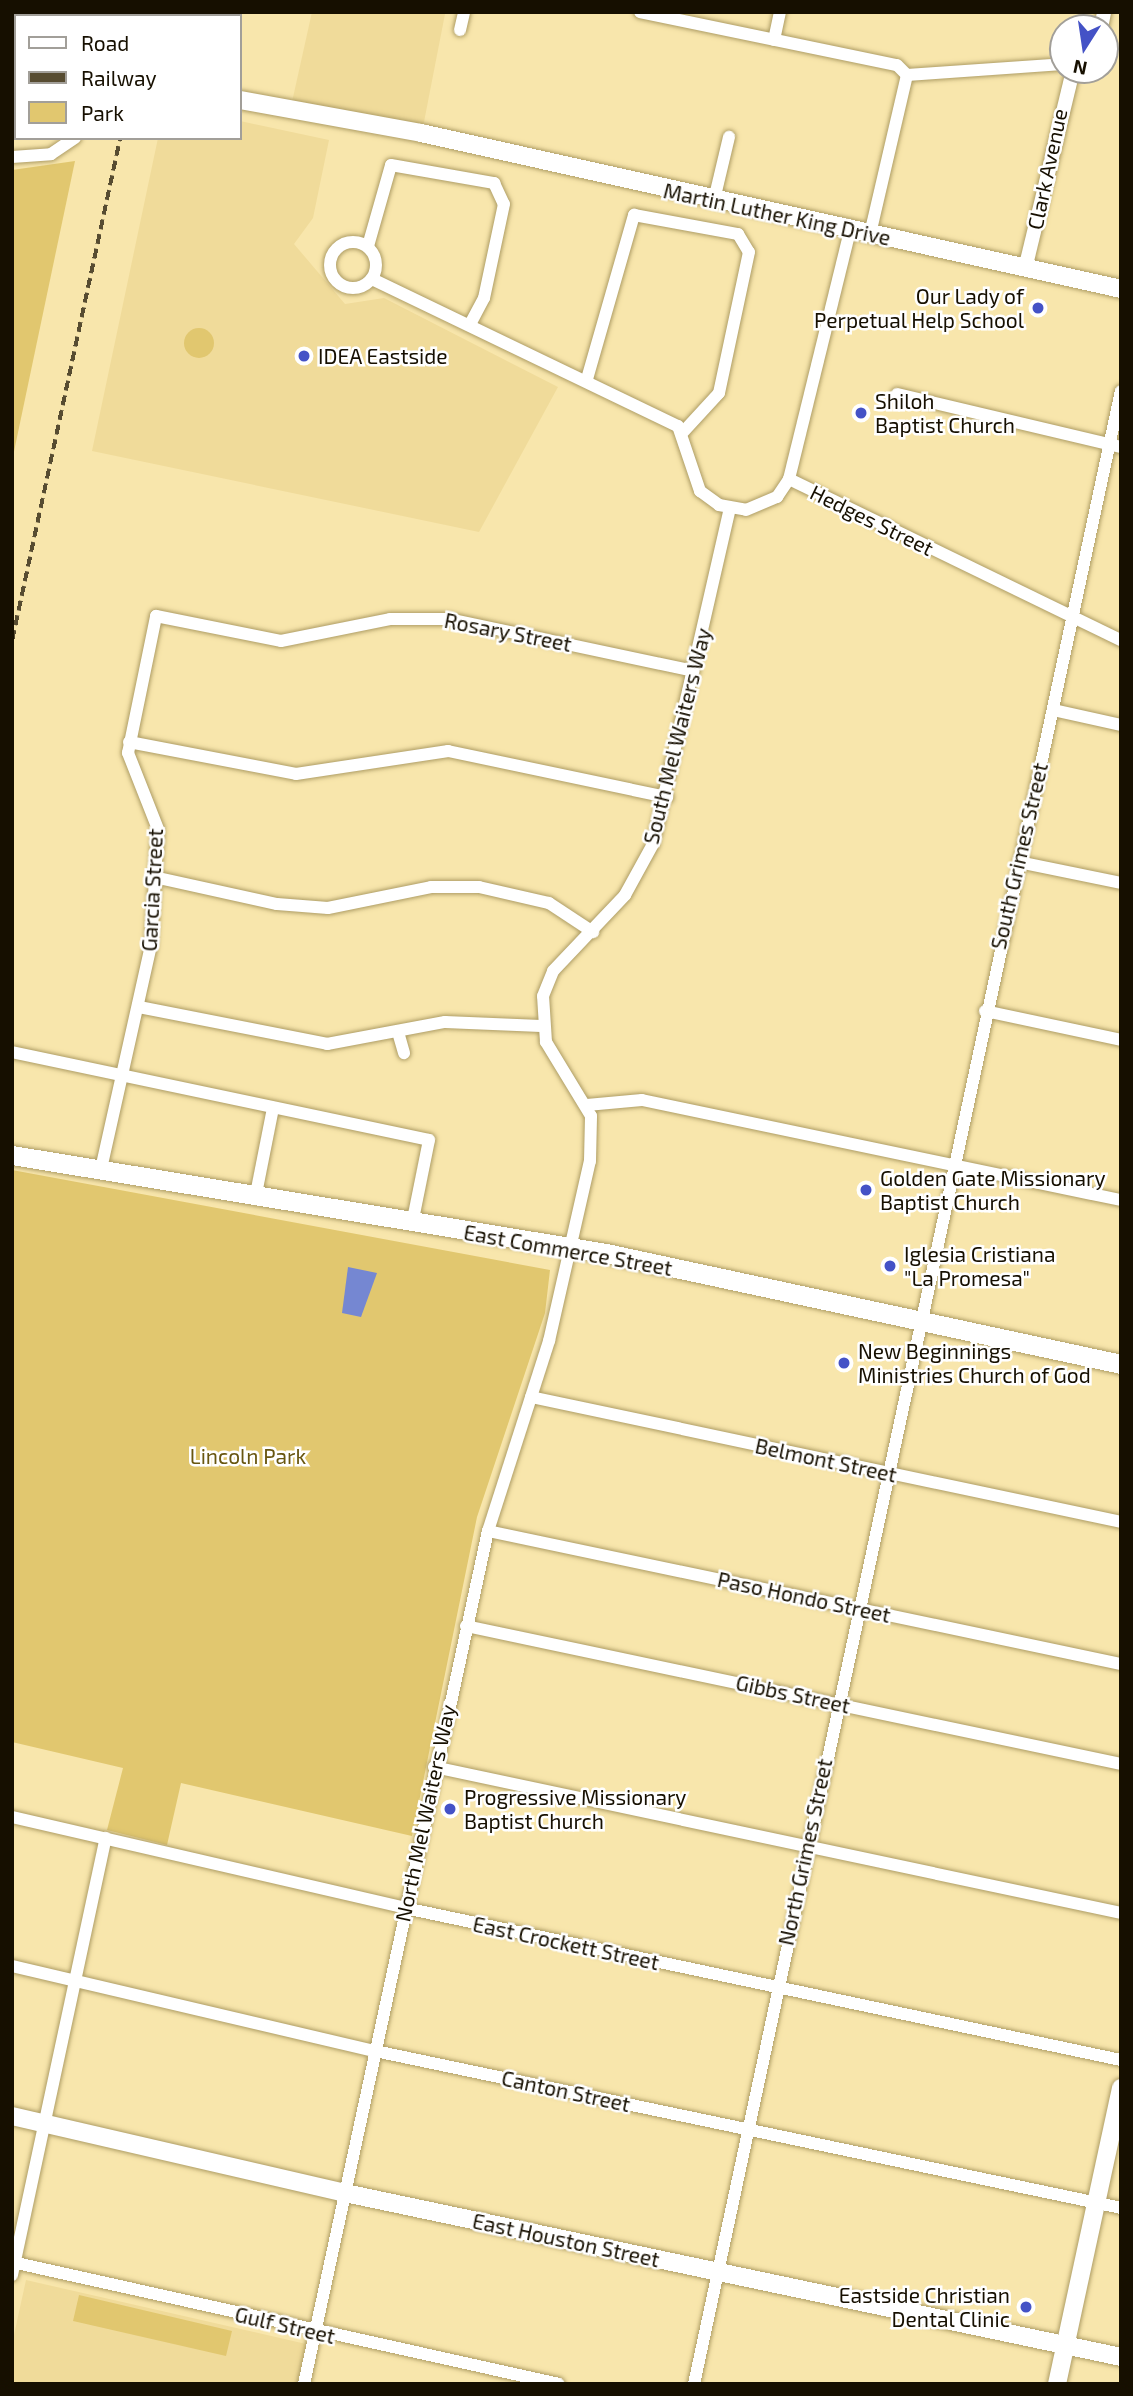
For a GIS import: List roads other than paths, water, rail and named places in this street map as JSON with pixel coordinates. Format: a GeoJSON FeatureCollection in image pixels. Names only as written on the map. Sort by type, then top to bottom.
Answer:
{"type":"FeatureCollection","features":[{"type":"Feature","properties":{"kind":"main road","name":"Martin Luther King Drive"},"geometry":{"type":"LineString","coordinates":[[242,100],[433,139],[1121,289]]}},
{"type":"Feature","properties":{"kind":"main road","name":"East Commerce Street"},"geometry":{"type":"LineString","coordinates":[[12,1155],[255,1199],[570,1248],[1121,1363]]}},
{"type":"Feature","properties":{"kind":"main road"},"geometry":{"type":"LineString","coordinates":[[1057,2384],[1096,2203],[1117,2121],[1121,2088]]}},
{"type":"Feature","properties":{"kind":"main road","name":"East Houston Street"},"geometry":{"type":"LineString","coordinates":[[12,2116],[345,2193],[1121,2357]]}},
{"type":"Feature","properties":{"kind":"street"},"geometry":{"type":"LineString","coordinates":[[460,30],[464,12]]}},
{"type":"Feature","properties":{"kind":"street"},"geometry":{"type":"LineString","coordinates":[[640,12],[897,65],[906,75]]}},
{"type":"Feature","properties":{"kind":"street"},"geometry":{"type":"LineString","coordinates":[[774,40],[780,12]]}},
{"type":"Feature","properties":{"kind":"street"},"geometry":{"type":"LineString","coordinates":[[906,75],[1049,65]]}},
{"type":"Feature","properties":{"kind":"street"},"geometry":{"type":"LineString","coordinates":[[870,234],[906,75]]}},
{"type":"Feature","properties":{"kind":"street","name":"Clark Avenue"},"geometry":{"type":"LineString","coordinates":[[1024,269],[1070,84]]}},
{"type":"Feature","properties":{"kind":"street"},"geometry":{"type":"LineString","coordinates":[[714,200],[729,137]]}},
{"type":"Feature","properties":{"kind":"street"},"geometry":{"type":"LineString","coordinates":[[12,157],[51,154],[72,140]]}},
{"type":"Feature","properties":{"kind":"street"},"geometry":{"type":"LineString","coordinates":[[372,279],[377,262],[368,247],[391,165],[494,183],[504,204],[484,298],[471,322]]}},
{"type":"Feature","properties":{"kind":"street"},"geometry":{"type":"LineString","coordinates":[[587,379],[634,215],[738,234],[749,252],[719,393],[684,431]]}},
{"type":"Feature","properties":{"kind":"street"},"geometry":{"type":"LineString","coordinates":[[789,479],[849,230]]}},
{"type":"Feature","properties":{"kind":"street"},"geometry":{"type":"LineString","coordinates":[[368,247],[340,245],[330,267],[349,288],[372,279],[471,322],[587,379],[684,431]]}},
{"type":"Feature","properties":{"kind":"street","name":"South Grimes Street"},"geometry":{"type":"LineString","coordinates":[[921,1321],[985,1011],[1115,446],[1121,391]]}},
{"type":"Feature","properties":{"kind":"street"},"geometry":{"type":"LineString","coordinates":[[897,394],[1115,446]]}},
{"type":"Feature","properties":{"kind":"street"},"geometry":{"type":"LineString","coordinates":[[684,431],[694,481],[709,499],[730,509]]}},
{"type":"Feature","properties":{"kind":"street","name":"Hedges Street"},"geometry":{"type":"LineString","coordinates":[[730,509],[766,503],[789,479],[1121,640]]}},
{"type":"Feature","properties":{"kind":"street","name":"South Mel Waiters Way"},"geometry":{"type":"LineString","coordinates":[[570,1248],[593,1142],[587,1105],[554,1058],[541,1026],[543,996],[553,971],[593,932],[645,863],[667,797],[730,509]]}},
{"type":"Feature","properties":{"kind":"street","name":"Rosary Street"},"geometry":{"type":"LineString","coordinates":[[156,616],[282,640],[390,619],[439,618],[694,671]]}},
{"type":"Feature","properties":{"kind":"street","name":"Garcia Street"},"geometry":{"type":"LineString","coordinates":[[101,1170],[151,946],[159,829],[132,776],[128,742],[156,616]]}},
{"type":"Feature","properties":{"kind":"street"},"geometry":{"type":"LineString","coordinates":[[1053,710],[1121,726]]}},
{"type":"Feature","properties":{"kind":"street"},"geometry":{"type":"LineString","coordinates":[[128,742],[296,774],[448,751],[667,797]]}},
{"type":"Feature","properties":{"kind":"street"},"geometry":{"type":"LineString","coordinates":[[1019,862],[1121,883]]}},
{"type":"Feature","properties":{"kind":"street"},"geometry":{"type":"LineString","coordinates":[[154,877],[277,904],[328,908],[430,887],[471,886],[549,903],[593,932]]}},
{"type":"Feature","properties":{"kind":"street"},"geometry":{"type":"LineString","coordinates":[[139,1007],[327,1044],[465,1021],[541,1026]]}},
{"type":"Feature","properties":{"kind":"street"},"geometry":{"type":"LineString","coordinates":[[985,1011],[1121,1040]]}},
{"type":"Feature","properties":{"kind":"street"},"geometry":{"type":"LineString","coordinates":[[398,1032],[404,1053]]}},
{"type":"Feature","properties":{"kind":"street"},"geometry":{"type":"LineString","coordinates":[[12,1052],[429,1140],[412,1224]]}},
{"type":"Feature","properties":{"kind":"street"},"geometry":{"type":"LineString","coordinates":[[587,1105],[642,1100],[1121,1200]]}},
{"type":"Feature","properties":{"kind":"street"},"geometry":{"type":"LineString","coordinates":[[255,1199],[273,1108]]}},
{"type":"Feature","properties":{"kind":"street","name":"North Mel Waiters Way"},"geometry":{"type":"LineString","coordinates":[[304,2384],[488,1531],[531,1396],[570,1248]]}},
{"type":"Feature","properties":{"kind":"street","name":"North Grimes Street"},"geometry":{"type":"LineString","coordinates":[[694,2384],[806,1845],[921,1321]]}},
{"type":"Feature","properties":{"kind":"street","name":"Belmont Street"},"geometry":{"type":"LineString","coordinates":[[531,1396],[1121,1522]]}},
{"type":"Feature","properties":{"kind":"street","name":"Paso Hondo Street"},"geometry":{"type":"LineString","coordinates":[[488,1531],[1121,1664]]}},
{"type":"Feature","properties":{"kind":"street","name":"Gibbs Street"},"geometry":{"type":"LineString","coordinates":[[466,1626],[1121,1764]]}},
{"type":"Feature","properties":{"kind":"street"},"geometry":{"type":"LineString","coordinates":[[435,1767],[1121,1913]]}},
{"type":"Feature","properties":{"kind":"street","name":"East Crockett Street"},"geometry":{"type":"LineString","coordinates":[[12,1817],[405,1909],[1121,2060]]}},
{"type":"Feature","properties":{"kind":"street"},"geometry":{"type":"LineString","coordinates":[[13,2267],[106,1838]]}},
{"type":"Feature","properties":{"kind":"street","name":"Canton Street"},"geometry":{"type":"LineString","coordinates":[[12,1966],[375,2051],[1121,2208]]}},
{"type":"Feature","properties":{"kind":"street","name":"Gulf Street"},"geometry":{"type":"LineString","coordinates":[[13,2267],[559,2384]]}},
{"type":"Feature","properties":{"kind":"water"},"geometry":{"type":"Polygon","coordinates":[[[348,1267],[377,1273],[361,1317],[342,1313],[348,1267]]]}},
{"type":"Feature","properties":{"kind":"railway"},"geometry":{"type":"LineString","coordinates":[[12,640],[120,140]]}},
{"type":"Feature","properties":{"kind":"place","name":"Our Lady of Perpetual Help School"},"geometry":{"type":"Point","coordinates":[1038,308]}},
{"type":"Feature","properties":{"kind":"place","name":"IDEA Eastside"},"geometry":{"type":"Point","coordinates":[304,356]}},
{"type":"Feature","properties":{"kind":"place","name":"Shiloh Baptist Church"},"geometry":{"type":"Point","coordinates":[861,413]}},
{"type":"Feature","properties":{"kind":"place","name":"Golden Gate Missionary Baptist Church"},"geometry":{"type":"Point","coordinates":[866,1190]}},
{"type":"Feature","properties":{"kind":"place","name":"Iglesia Cristiana \"La Promesa\""},"geometry":{"type":"Point","coordinates":[890,1266]}},
{"type":"Feature","properties":{"kind":"place","name":"New Beginnings Ministries Church of God"},"geometry":{"type":"Point","coordinates":[844,1363]}},
{"type":"Feature","properties":{"kind":"place","name":"Progressive Missionary Baptist Church"},"geometry":{"type":"Point","coordinates":[450,1809]}},
{"type":"Feature","properties":{"kind":"place","name":"Eastside Christian Dental Clinic"},"geometry":{"type":"Point","coordinates":[1026,2307]}},
{"type":"Feature","properties":{"kind":"park label","name":"Lincoln Park"},"geometry":{"type":"Point","coordinates":[248,1456]}}]}
